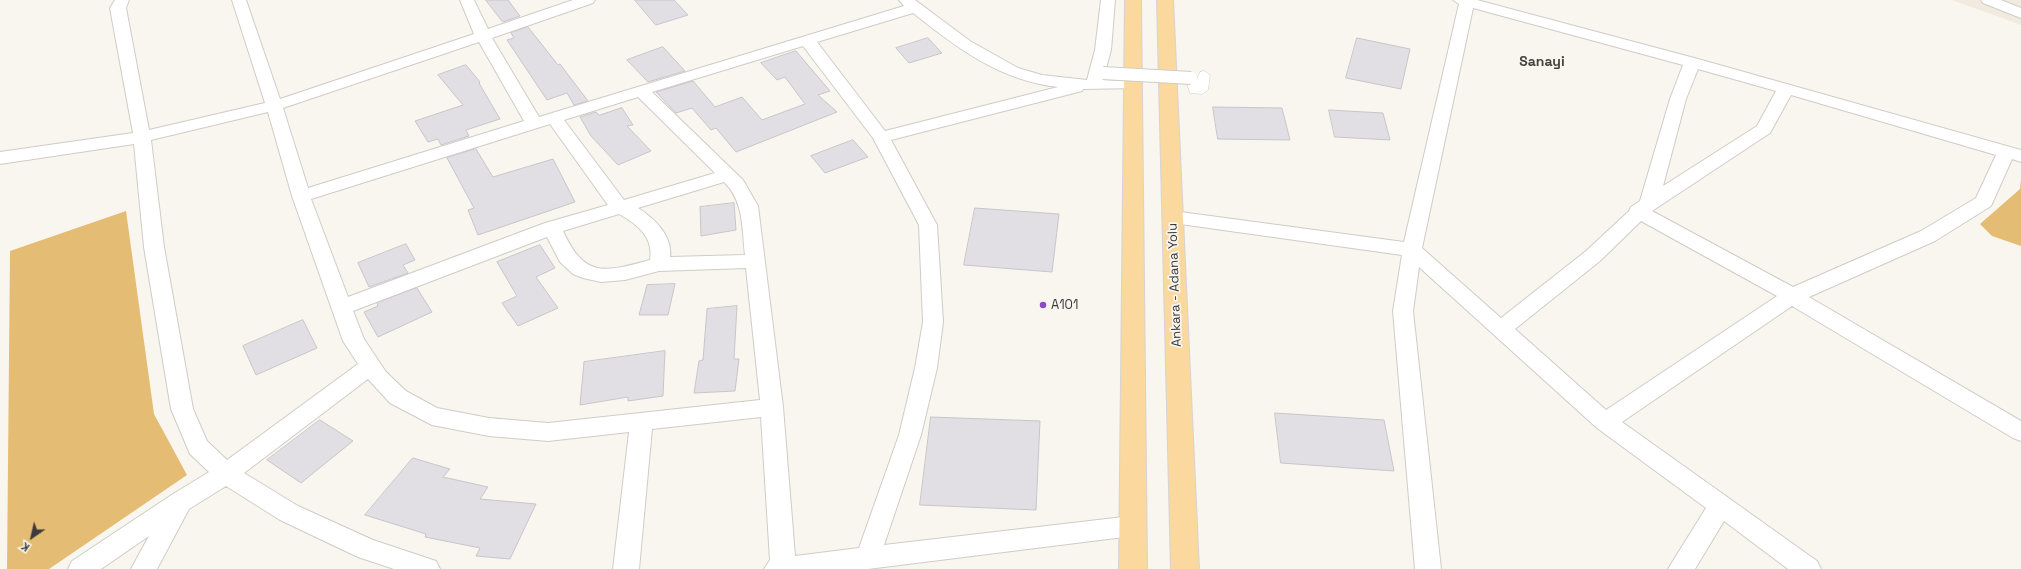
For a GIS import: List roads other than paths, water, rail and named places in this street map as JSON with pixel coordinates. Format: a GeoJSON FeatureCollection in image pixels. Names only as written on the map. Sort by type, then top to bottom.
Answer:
{"type":"FeatureCollection","features":[{"type":"Feature","properties":{"kind":"highway"},"geometry":{"type":"LineString","coordinates":[[1133,0],[1133,569]]}},
{"type":"Feature","properties":{"kind":"highway","name":"Ankara - Adana Yolu"},"geometry":{"type":"LineString","coordinates":[[1165,0],[1184,569]]}},
{"type":"Feature","properties":{"kind":"street"},"geometry":{"type":"LineString","coordinates":[[122,0],[118,8],[142,137],[154,247],[182,409],[198,447],[226,474],[289,513],[367,549],[427,569]]}},
{"type":"Feature","properties":{"kind":"street"},"geometry":{"type":"LineString","coordinates":[[239,0],[274,105],[301,196],[354,341],[378,378],[398,398],[432,416],[489,427],[548,432],[772,407]]}},
{"type":"Feature","properties":{"kind":"street"},"geometry":{"type":"LineString","coordinates":[[467,0],[483,36],[534,123]]}},
{"type":"Feature","properties":{"kind":"street"},"geometry":{"type":"LineString","coordinates":[[0,158],[142,137],[274,105],[588,0]]}},
{"type":"Feature","properties":{"kind":"street"},"geometry":{"type":"LineString","coordinates":[[1096,81],[1103,50],[1108,0]]}},
{"type":"Feature","properties":{"kind":"street"},"geometry":{"type":"LineString","coordinates":[[1428,569],[1403,311],[1412,250],[1422,210],[1464,0],[1692,62],[2014,154],[1984,202],[1928,236],[1792,296],[1605,422]]}},
{"type":"Feature","properties":{"kind":"street"},"geometry":{"type":"LineString","coordinates":[[1988,0],[2021,13]]}},
{"type":"Feature","properties":{"kind":"street"},"geometry":{"type":"LineString","coordinates":[[301,196],[640,90],[807,40],[911,4],[950,35],[1003,67],[1030,77],[1132,85]]}},
{"type":"Feature","properties":{"kind":"street"},"geometry":{"type":"LineString","coordinates":[[807,40],[881,137],[928,225],[933,322],[926,368],[910,435],[868,557]]}},
{"type":"Feature","properties":{"kind":"street"},"geometry":{"type":"LineString","coordinates":[[1643,207],[1678,98],[1692,62]]}},
{"type":"Feature","properties":{"kind":"street"},"geometry":{"type":"LineString","coordinates":[[881,137],[1096,81],[1191,78],[1194,90],[1202,90],[1204,75]]}},
{"type":"Feature","properties":{"kind":"street"},"geometry":{"type":"LineString","coordinates":[[1500,330],[1593,256],[1643,207],[1764,129],[1786,89]]}},
{"type":"Feature","properties":{"kind":"street"},"geometry":{"type":"LineString","coordinates":[[640,90],[737,184],[749,206],[772,407],[780,569],[868,557],[1132,526]]}},
{"type":"Feature","properties":{"kind":"street"},"geometry":{"type":"LineString","coordinates":[[553,117],[619,206],[642,219],[654,232],[661,251],[659,264]]}},
{"type":"Feature","properties":{"kind":"street"},"geometry":{"type":"LineString","coordinates":[[342,307],[552,228],[619,206],[728,175]]}},
{"type":"Feature","properties":{"kind":"street"},"geometry":{"type":"LineString","coordinates":[[1643,207],[2021,432]]}},
{"type":"Feature","properties":{"kind":"street"},"geometry":{"type":"LineString","coordinates":[[1172,217],[1412,250],[1605,422],[1808,569]]}},
{"type":"Feature","properties":{"kind":"street"},"geometry":{"type":"LineString","coordinates":[[552,228],[570,261],[585,272],[600,276],[619,275],[659,264],[755,261]]}},
{"type":"Feature","properties":{"kind":"street"},"geometry":{"type":"LineString","coordinates":[[80,569],[181,501],[226,474],[370,366]]}},
{"type":"Feature","properties":{"kind":"street"},"geometry":{"type":"LineString","coordinates":[[626,569],[641,422]]}},
{"type":"Feature","properties":{"kind":"street"},"geometry":{"type":"LineString","coordinates":[[144,569],[181,501]]}},
{"type":"Feature","properties":{"kind":"street"},"geometry":{"type":"LineString","coordinates":[[1681,569],[1720,506]]}},
{"type":"Feature","properties":{"kind":"place","name":"A101"},"geometry":{"type":"Point","coordinates":[1043,305]}},
{"type":"Feature","properties":{"kind":"district","name":"Sanayi"},"geometry":{"type":"Point","coordinates":[1542,62]}}]}
